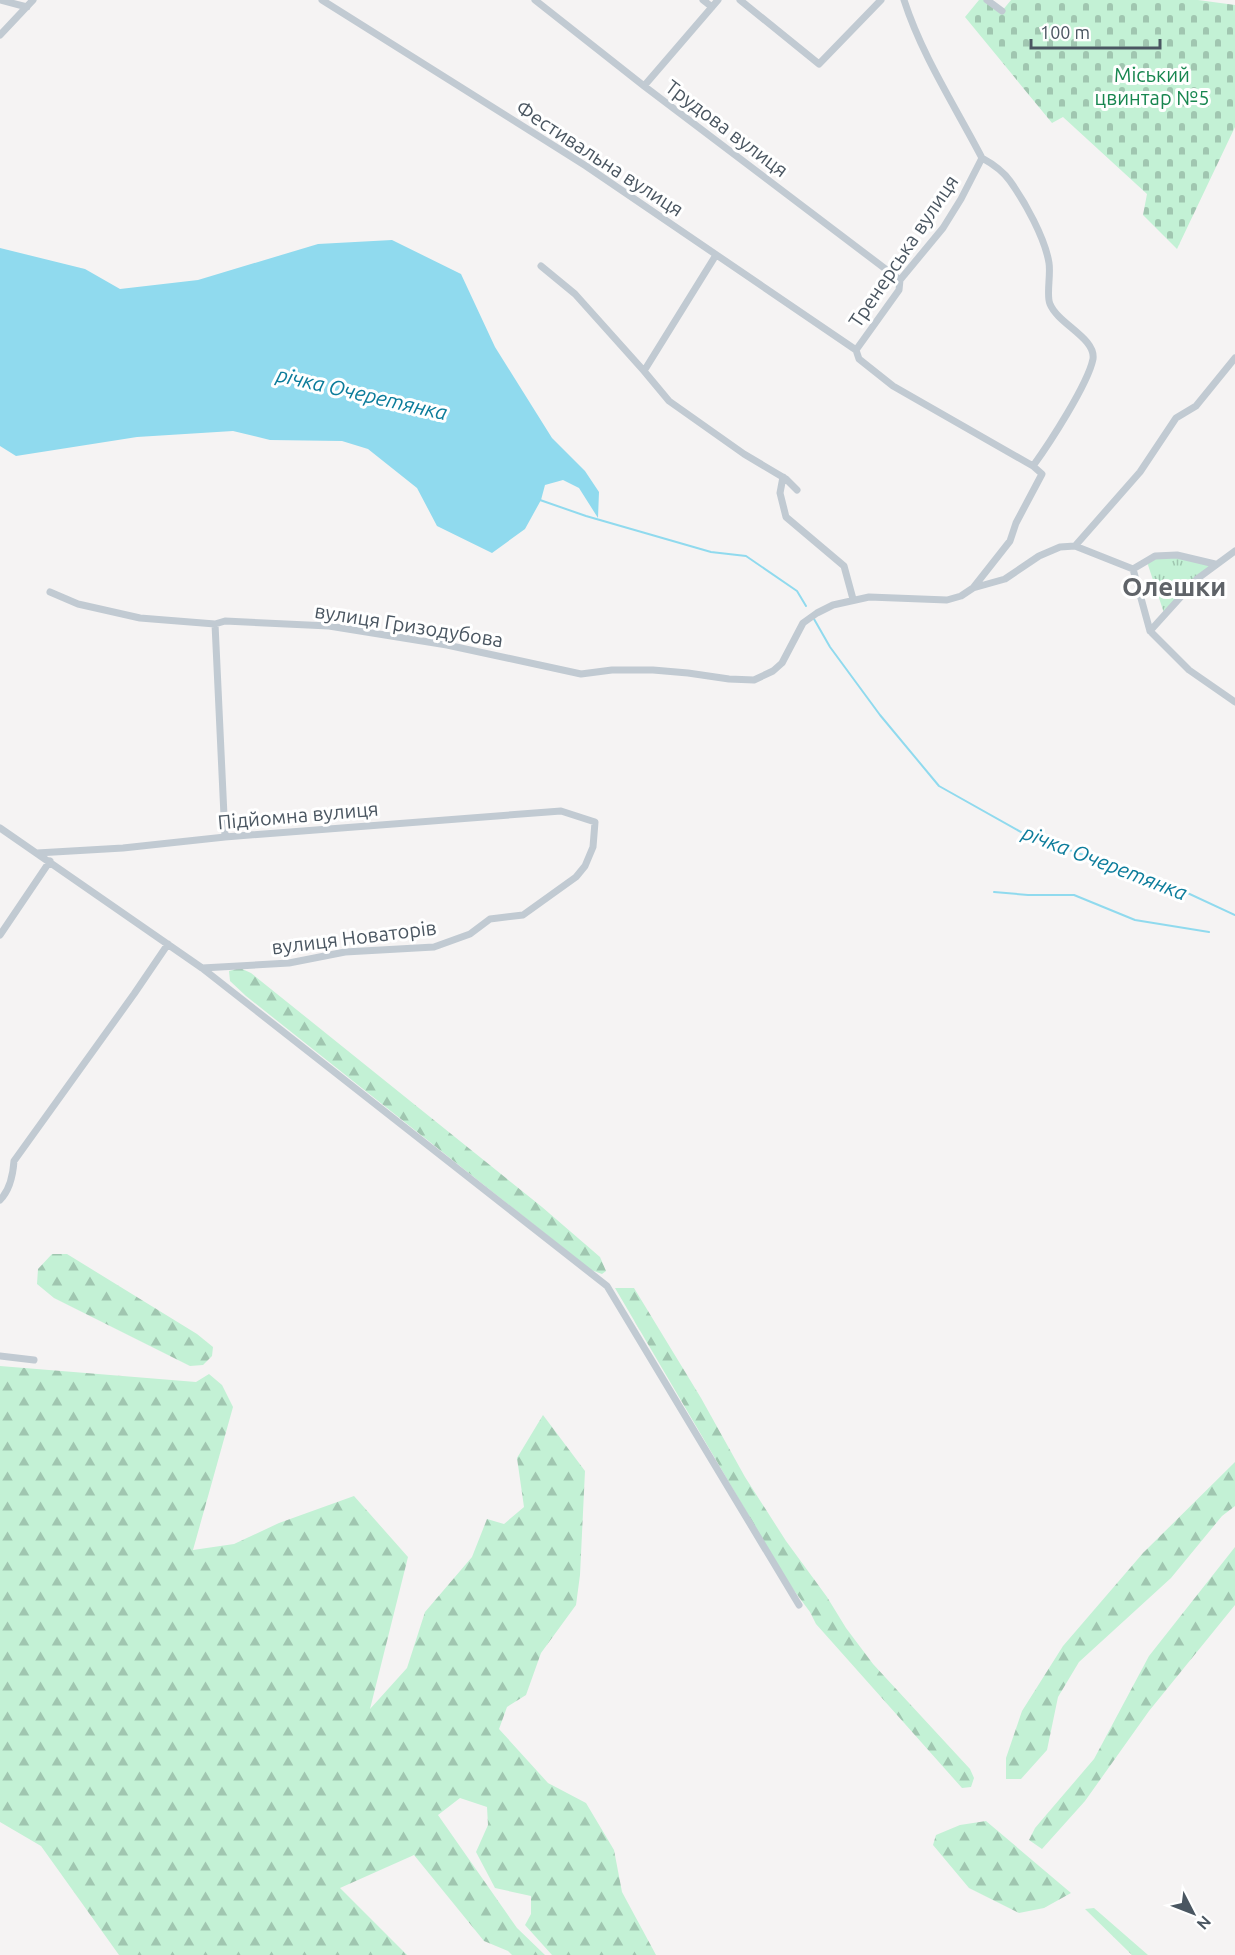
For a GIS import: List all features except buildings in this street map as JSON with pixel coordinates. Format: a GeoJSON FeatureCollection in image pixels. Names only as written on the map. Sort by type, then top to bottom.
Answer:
{"type":"FeatureCollection","features":[{"type":"Feature","properties":{"kind":"street"},"geometry":{"type":"LineString","coordinates":[[0,0],[27,7]]}},
{"type":"Feature","properties":{"kind":"street"},"geometry":{"type":"LineString","coordinates":[[0,35],[33,0]]}},
{"type":"Feature","properties":{"kind":"street","name":"Фестивальна вулиця"},"geometry":{"type":"LineString","coordinates":[[322,0],[586,166],[856,350],[859,359],[893,386],[1033,466]]}},
{"type":"Feature","properties":{"kind":"street","name":"Трудова вулиця"},"geometry":{"type":"LineString","coordinates":[[535,0],[644,86],[900,280]]}},
{"type":"Feature","properties":{"kind":"street"},"geometry":{"type":"LineString","coordinates":[[703,0],[712,7]]}},
{"type":"Feature","properties":{"kind":"street"},"geometry":{"type":"LineString","coordinates":[[644,86],[718,0]]}},
{"type":"Feature","properties":{"kind":"street"},"geometry":{"type":"LineString","coordinates":[[740,0],[819,64],[881,0]]}},
{"type":"Feature","properties":{"kind":"street"},"geometry":{"type":"LineString","coordinates":[[783,477],[780,494],[786,517],[844,566],[853,599],[868,597],[947,600],[962,596],[973,588],[1010,541],[1016,523],[1042,474],[1033,466],[1085,380],[1093,357],[1089,343],[1055,315],[1048,301],[1051,278],[1049,261],[1038,231],[1010,180],[982,158],[928,58],[904,0]]}},
{"type":"Feature","properties":{"kind":"street"},"geometry":{"type":"LineString","coordinates":[[987,0],[1002,11]]}},
{"type":"Feature","properties":{"kind":"street","name":"Тренерська вулиця"},"geometry":{"type":"LineString","coordinates":[[856,350],[899,290],[900,280],[943,228],[982,158]]}},
{"type":"Feature","properties":{"kind":"street"},"geometry":{"type":"LineString","coordinates":[[644,371],[716,255]]}},
{"type":"Feature","properties":{"kind":"street"},"geometry":{"type":"LineString","coordinates":[[541,266],[575,294],[669,401],[744,454],[783,477],[796,490]]}},
{"type":"Feature","properties":{"kind":"street"},"geometry":{"type":"LineString","coordinates":[[1075,546],[1140,472],[1176,418],[1196,406],[1235,358]]}},
{"type":"Feature","properties":{"kind":"street"},"geometry":{"type":"LineString","coordinates":[[973,588],[1005,579],[1039,556],[1060,547],[1075,546],[1133,569]]}},
{"type":"Feature","properties":{"kind":"street"},"geometry":{"type":"LineString","coordinates":[[1150,632],[1197,579],[1235,551]]}},
{"type":"Feature","properties":{"kind":"street"},"geometry":{"type":"LineString","coordinates":[[1133,569],[1155,556],[1177,555],[1215,564]]}},
{"type":"Feature","properties":{"kind":"street"},"geometry":{"type":"LineString","coordinates":[[1133,569],[1150,632],[1189,670],[1235,702]]}},
{"type":"Feature","properties":{"kind":"street","name":"вулиця Гризодубова"},"geometry":{"type":"LineString","coordinates":[[50,592],[78,604],[140,618],[215,624],[225,621],[329,626],[447,645],[582,674],[618,670],[653,670],[754,680],[773,671],[782,663],[803,623],[817,613],[853,599]]}},
{"type":"Feature","properties":{"kind":"street"},"geometry":{"type":"LineString","coordinates":[[215,624],[225,837]]}},
{"type":"Feature","properties":{"kind":"street","name":"Підйомна вулиця"},"geometry":{"type":"LineString","coordinates":[[37,853],[123,848],[225,837],[561,811]]}},
{"type":"Feature","properties":{"kind":"street","name":"вулиця Новаторів"},"geometry":{"type":"LineString","coordinates":[[202,968],[289,963],[345,952],[434,947],[470,934],[490,919],[523,915],[576,877],[585,866],[593,847],[595,822],[561,811]]}},
{"type":"Feature","properties":{"kind":"street"},"geometry":{"type":"LineString","coordinates":[[0,828],[202,968],[607,1286],[799,1605]]}},
{"type":"Feature","properties":{"kind":"street"},"geometry":{"type":"LineString","coordinates":[[0,935],[50,861]]}},
{"type":"Feature","properties":{"kind":"street"},"geometry":{"type":"LineString","coordinates":[[0,1200],[13,1175],[14,1161],[168,944]]}},
{"type":"Feature","properties":{"kind":"street"},"geometry":{"type":"LineString","coordinates":[[0,1356],[34,1360]]}},
{"type":"Feature","properties":{"kind":"green space","name":"Міський цвинтар №5"},"geometry":{"type":"Polygon","coordinates":[[[979,0],[987,0],[1002,11],[1011,0],[1198,0],[1235,5],[1235,127],[1177,249],[1143,215],[1147,194],[1063,117],[1052,123],[965,17],[979,0]]]}},
{"type":"Feature","properties":{"kind":"green space"},"geometry":{"type":"Polygon","coordinates":[[[1177,555],[1215,564],[1164,613],[1147,562],[1155,556],[1177,555]]]}},
{"type":"Feature","properties":{"kind":"green space"},"geometry":{"type":"Polygon","coordinates":[[[240,968],[251,973],[542,1207],[600,1257],[606,1271],[602,1274],[591,1270],[246,996],[230,981],[229,971],[240,968]]]}},
{"type":"Feature","properties":{"kind":"green space"},"geometry":{"type":"Polygon","coordinates":[[[52,1254],[67,1254],[197,1334],[213,1347],[212,1356],[203,1365],[190,1366],[54,1298],[37,1284],[38,1269],[52,1254]]]}},
{"type":"Feature","properties":{"kind":"green space"},"geometry":{"type":"Polygon","coordinates":[[[615,1288],[634,1288],[701,1398],[745,1477],[786,1541],[873,1664],[970,1769],[974,1778],[971,1787],[962,1788],[816,1624],[787,1581],[615,1288]]]}},
{"type":"Feature","properties":{"kind":"green space"},"geometry":{"type":"Polygon","coordinates":[[[0,1366],[196,1382],[209,1374],[222,1385],[233,1407],[193,1550],[234,1544],[279,1523],[354,1496],[408,1557],[370,1709],[407,1668],[425,1612],[472,1557],[487,1519],[504,1524],[524,1507],[517,1458],[543,1415],[585,1471],[580,1575],[576,1605],[541,1653],[526,1695],[507,1707],[499,1729],[548,1783],[586,1803],[614,1850],[622,1892],[656,1955],[552,1955],[525,1925],[531,1914],[531,1896],[495,1888],[476,1852],[488,1825],[487,1807],[460,1798],[438,1815],[517,1928],[545,1955],[512,1955],[484,1941],[414,1855],[340,1888],[407,1955],[119,1955],[41,1846],[0,1822],[0,1366]]]}},
{"type":"Feature","properties":{"kind":"green space"},"geometry":{"type":"Polygon","coordinates":[[[1235,1462],[1235,1506],[1222,1516],[1171,1578],[1079,1662],[1058,1697],[1047,1750],[1021,1779],[1006,1779],[1006,1758],[1022,1711],[1063,1646],[1143,1553],[1235,1462]]]}},
{"type":"Feature","properties":{"kind":"green space"},"geometry":{"type":"Polygon","coordinates":[[[1235,1547],[1235,1605],[1149,1711],[1085,1801],[1042,1849],[1029,1840],[1035,1828],[1094,1759],[1149,1656],[1235,1547]]]}},
{"type":"Feature","properties":{"kind":"green space"},"geometry":{"type":"Polygon","coordinates":[[[986,1821],[1071,1893],[1044,1908],[1019,1913],[969,1888],[933,1845],[936,1835],[960,1825],[986,1821]]]}},
{"type":"Feature","properties":{"kind":"green space"},"geometry":{"type":"Polygon","coordinates":[[[1094,1908],[1148,1955],[1132,1955],[1085,1909],[1094,1908]]]}},
{"type":"Feature","properties":{"kind":"water"},"geometry":{"type":"Polygon","coordinates":[[[392,240],[461,274],[495,347],[552,438],[585,471],[599,492],[598,518],[579,488],[563,480],[545,485],[541,500],[525,529],[492,553],[437,526],[417,488],[368,449],[342,441],[270,440],[233,431],[137,437],[16,456],[0,446],[0,248],[85,269],[120,289],[198,280],[318,244],[392,240]]]}},
{"type":"Feature","properties":{"kind":"waterway","name":"річка Очеретянка"},"geometry":{"type":"LineString","coordinates":[[540,500],[586,516],[711,552],[746,556],[797,591],[806,606]]}},
{"type":"Feature","properties":{"kind":"waterway","name":"річка Очеретянка"},"geometry":{"type":"LineString","coordinates":[[814,619],[830,647],[880,715],[939,786],[1028,836],[1166,883],[1235,915]]}},
{"type":"Feature","properties":{"kind":"waterway"},"geometry":{"type":"LineString","coordinates":[[994,892],[1074,895],[1135,920],[1209,932]]}},
{"type":"Feature","properties":{"kind":"district","name":"Олешки"},"geometry":{"type":"Point","coordinates":[1174,586]}}]}
